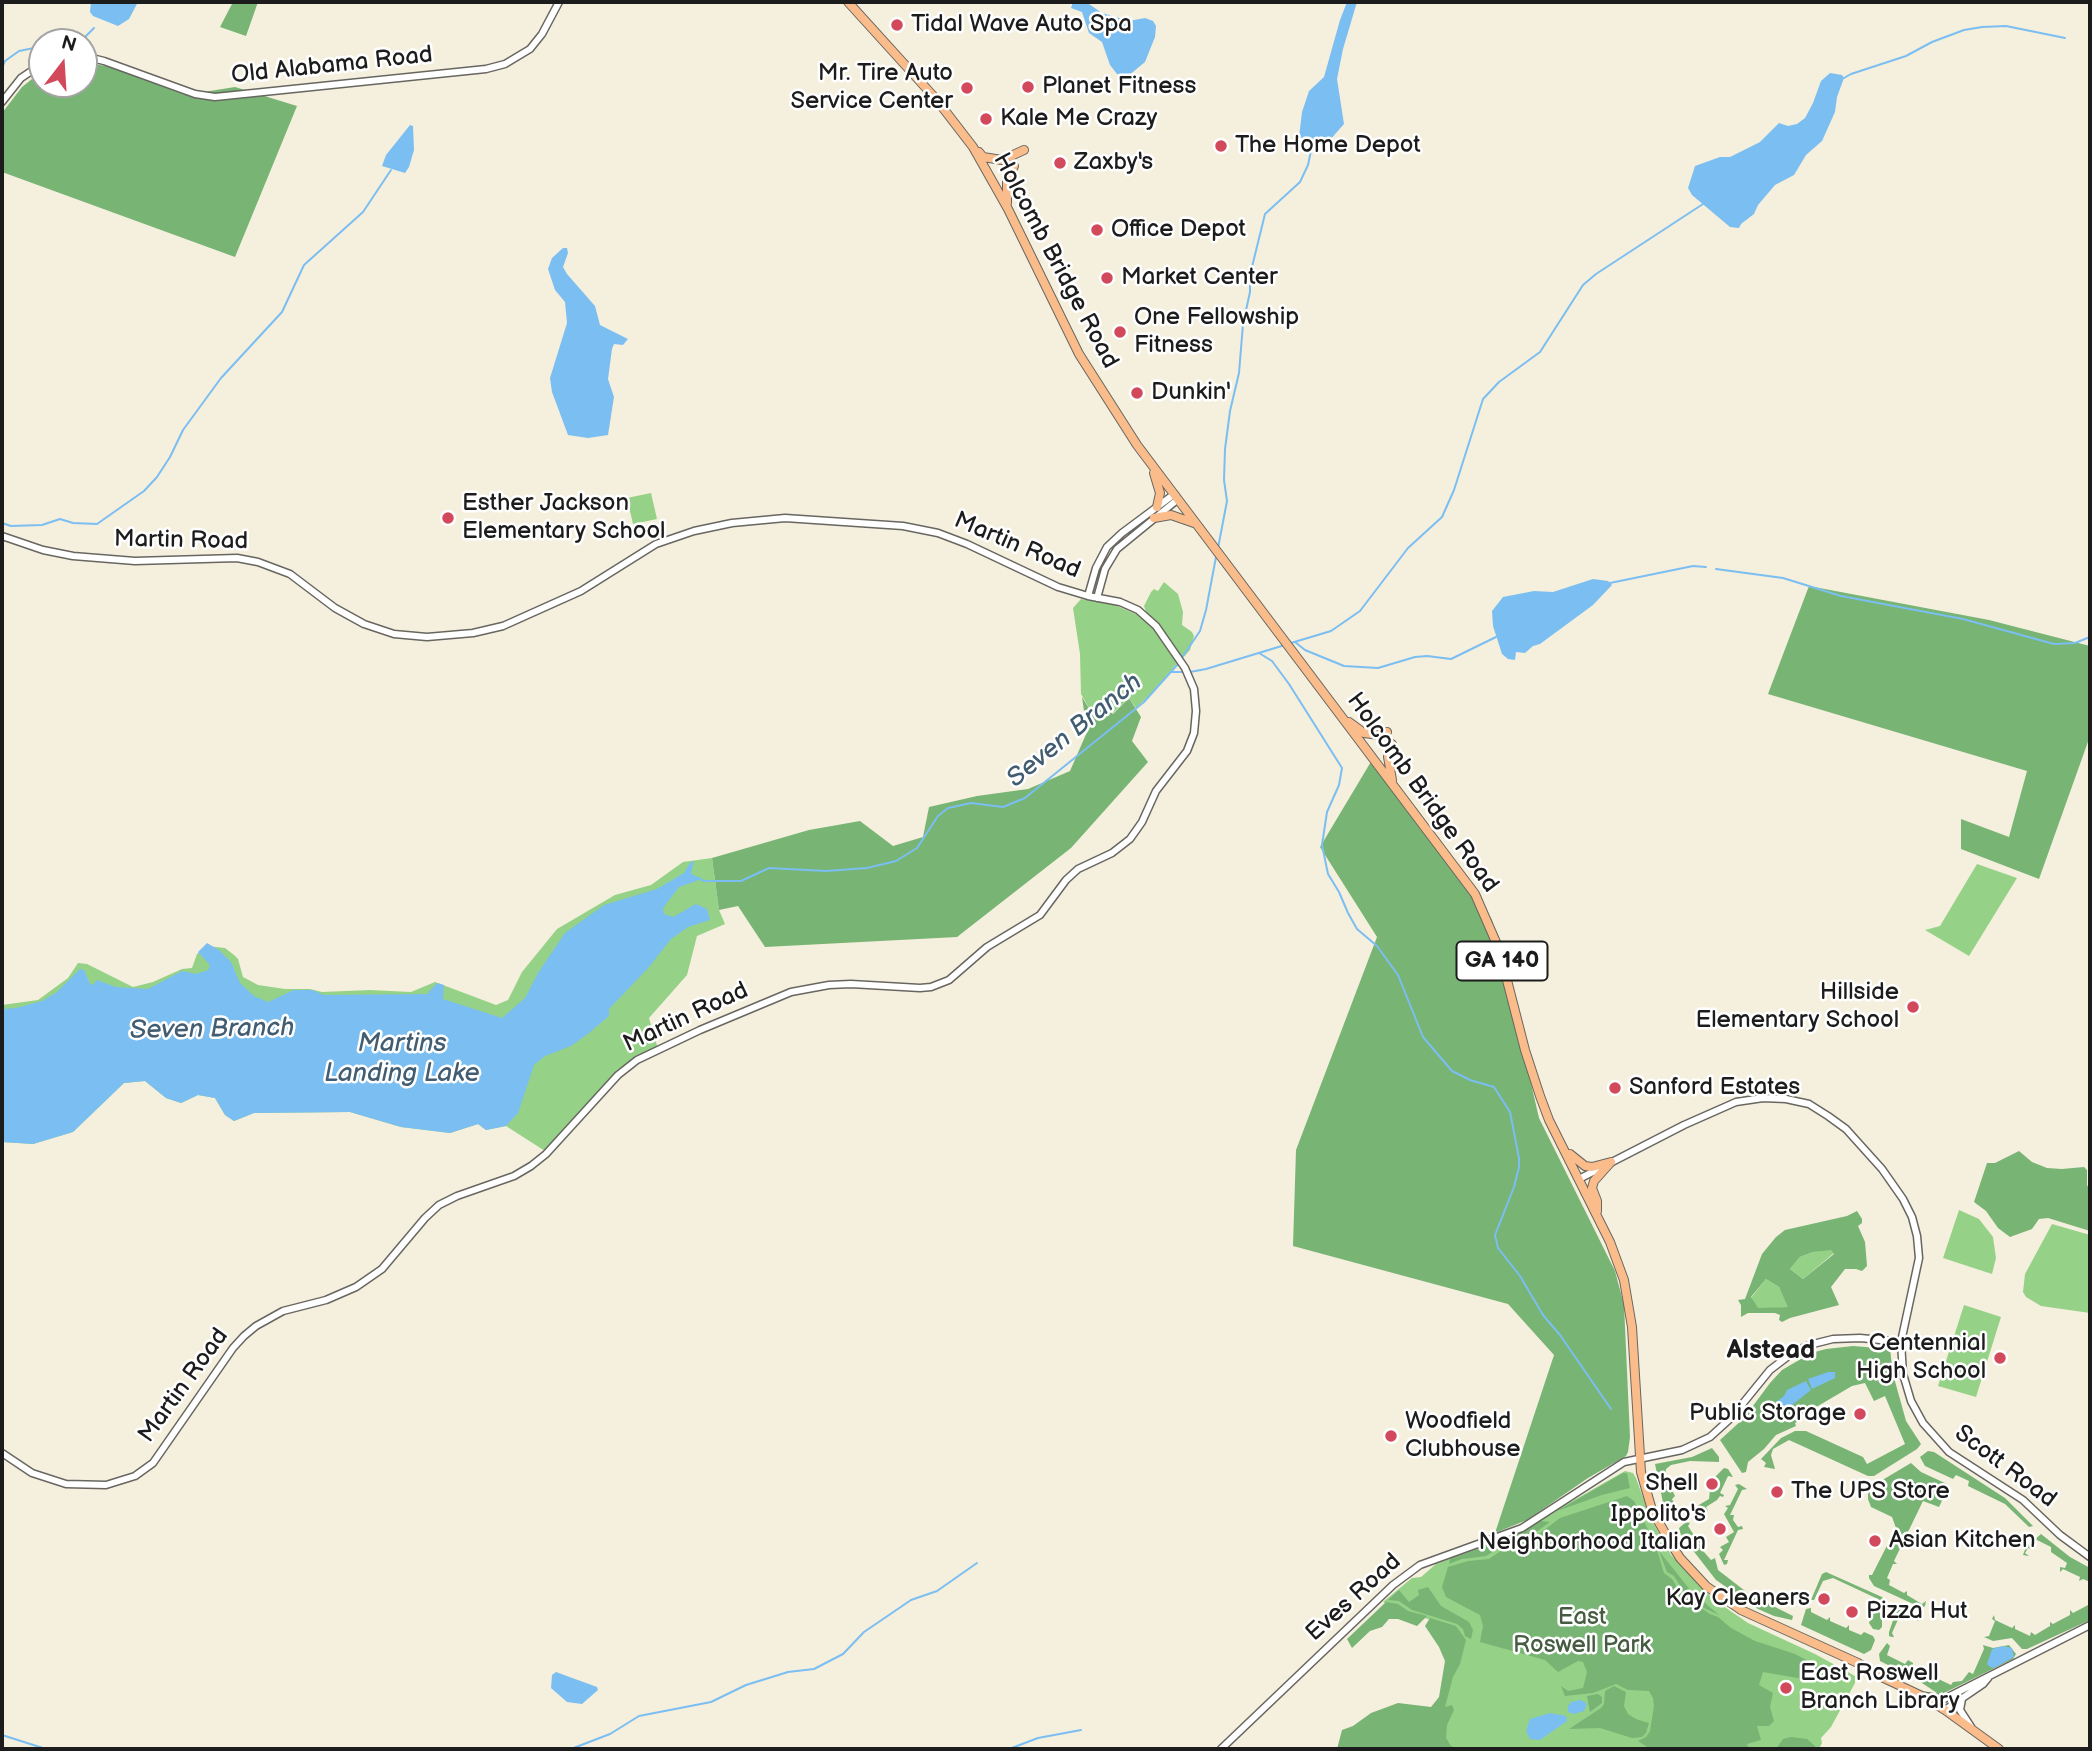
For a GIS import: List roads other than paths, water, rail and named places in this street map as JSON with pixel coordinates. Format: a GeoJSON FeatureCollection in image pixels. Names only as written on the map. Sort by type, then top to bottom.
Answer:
{"type":"FeatureCollection","features":[{"type":"Feature","properties":{"kind":"main road","name":"Holcomb Bridge Road"},"geometry":{"type":"LineString","coordinates":[[848,2],[930,92],[973,147],[1008,209],[1079,354],[1116,416],[1194,523],[1464,876],[1486,913],[1500,949],[1532,1074],[1549,1120],[1617,1259],[1629,1301],[1641,1472],[1660,1526],[1680,1558],[1706,1586],[1753,1616],[1858,1663],[1922,1696],[1999,1749]]}},
{"type":"Feature","properties":{"kind":"main road"},"geometry":{"type":"LineString","coordinates":[[973,147],[983,157],[1002,160],[1024,150]]}},
{"type":"Feature","properties":{"kind":"main road"},"geometry":{"type":"LineString","coordinates":[[1008,209],[1006,186],[1014,166]]}},
{"type":"Feature","properties":{"kind":"main road"},"geometry":{"type":"LineString","coordinates":[[1152,467],[1160,493],[1157,507]]}},
{"type":"Feature","properties":{"kind":"main road"},"geometry":{"type":"LineString","coordinates":[[1154,518],[1171,515],[1194,523]]}},
{"type":"Feature","properties":{"kind":"main road"},"geometry":{"type":"LineString","coordinates":[[1342,717],[1364,733],[1387,732]]}},
{"type":"Feature","properties":{"kind":"main road"},"geometry":{"type":"LineString","coordinates":[[1392,744],[1388,759],[1392,783]]}},
{"type":"Feature","properties":{"kind":"main road"},"geometry":{"type":"LineString","coordinates":[[1564,1149],[1585,1166],[1611,1162]]}},
{"type":"Feature","properties":{"kind":"main road"},"geometry":{"type":"LineString","coordinates":[[1597,1215],[1597,1201],[1592,1188],[1594,1181],[1611,1162]]}},
{"type":"Feature","properties":{"kind":"street","name":"Old Alabama Road"},"geometry":{"type":"LineString","coordinates":[[98,60],[195,94],[215,97],[486,69],[505,64],[530,48],[542,34],[559,2]]}},
{"type":"Feature","properties":{"kind":"street"},"geometry":{"type":"LineString","coordinates":[[2,102],[28,73]]}},
{"type":"Feature","properties":{"kind":"street"},"geometry":{"type":"LineString","coordinates":[[1088,596],[1096,568],[1107,547],[1157,507],[1175,497]]}},
{"type":"Feature","properties":{"kind":"street"},"geometry":{"type":"LineString","coordinates":[[1097,598],[1105,569],[1117,549],[1175,497]]}},
{"type":"Feature","properties":{"kind":"street","name":"Martin Road"},"geometry":{"type":"LineString","coordinates":[[2,536],[43,550],[73,556],[135,561],[237,558],[258,562],[290,574],[335,608],[363,624],[394,634],[416,637],[473,633],[503,626],[582,592],[640,553],[694,531],[758,519],[785,518],[876,523],[921,529],[967,544],[1058,587],[1120,602],[1138,610],[1162,634],[1190,678],[1196,699],[1194,733],[1184,755],[1157,791],[1142,822],[1130,839],[1072,874],[1040,915],[986,947],[955,976],[920,989],[829,985],[791,992],[700,1030],[627,1066],[546,1154],[531,1166],[514,1176],[439,1205],[425,1217],[382,1269],[356,1287],[326,1300],[283,1311],[244,1336],[153,1463],[135,1476],[106,1485],[65,1484],[32,1473],[2,1453]]}},
{"type":"Feature","properties":{"kind":"street","name":"Scott Road"},"geometry":{"type":"LineString","coordinates":[[1579,1179],[1684,1125],[1736,1102],[1763,1098],[1809,1104],[1846,1129],[1882,1169],[1903,1199],[1917,1236],[1919,1258],[1900,1342],[1903,1374],[1911,1401],[1923,1423],[1949,1452],[2024,1500],[2060,1535],[2090,1557]]}},
{"type":"Feature","properties":{"kind":"street","name":"Eves Road"},"geometry":{"type":"LineString","coordinates":[[1221,1749],[1383,1594],[1415,1568],[1441,1556],[1522,1528],[1547,1514],[1614,1467],[1641,1457],[1682,1450],[1710,1437],[1731,1418],[1770,1370],[1791,1354],[1809,1345],[1833,1339],[1860,1338],[1900,1342]]}},
{"type":"Feature","properties":{"kind":"street"},"geometry":{"type":"LineString","coordinates":[[1922,1696],[1944,1699],[2090,1625]]}},
{"type":"Feature","properties":{"kind":"street"},"geometry":{"type":"LineString","coordinates":[[1945,1710],[1983,1684],[1987,1678]]}},
{"type":"Feature","properties":{"kind":"street"},"geometry":{"type":"LineString","coordinates":[[1963,1696],[1960,1710],[1972,1728]]}},
{"type":"Feature","properties":{"kind":"water"},"geometry":{"type":"Polygon","coordinates":[[[91,2],[138,2],[129,19],[118,26],[93,16],[90,12],[91,2]]]}},
{"type":"Feature","properties":{"kind":"water"},"geometry":{"type":"Polygon","coordinates":[[[1073,2],[1089,4],[1102,13],[1129,21],[1145,18],[1153,21],[1156,26],[1155,37],[1145,62],[1128,76],[1117,74],[1110,65],[1102,42],[1089,33],[1082,12],[1071,8],[1073,2]]]}},
{"type":"Feature","properties":{"kind":"water"},"geometry":{"type":"Polygon","coordinates":[[[1347,2],[1357,2],[1337,79],[1344,124],[1329,141],[1321,143],[1299,137],[1302,112],[1309,91],[1324,77],[1347,2]]]}},
{"type":"Feature","properties":{"kind":"water"},"geometry":{"type":"Polygon","coordinates":[[[1830,73],[1842,75],[1844,78],[1835,112],[1822,141],[1806,155],[1794,175],[1775,185],[1754,214],[1739,228],[1730,227],[1692,195],[1688,188],[1695,166],[1720,157],[1730,157],[1760,142],[1779,123],[1788,126],[1797,124],[1805,118],[1821,81],[1830,73]]]}},
{"type":"Feature","properties":{"kind":"water"},"geometry":{"type":"Polygon","coordinates":[[[410,125],[413,126],[414,150],[405,173],[382,166],[386,155],[410,125]]]}},
{"type":"Feature","properties":{"kind":"water"},"geometry":{"type":"Polygon","coordinates":[[[563,248],[567,248],[568,253],[563,267],[595,306],[600,325],[628,339],[623,345],[614,344],[612,349],[608,379],[614,397],[608,435],[588,438],[568,435],[552,392],[550,378],[567,323],[565,302],[555,290],[548,269],[552,258],[563,248]]]}},
{"type":"Feature","properties":{"kind":"water"},"geometry":{"type":"Polygon","coordinates":[[[1593,579],[1608,581],[1612,585],[1593,605],[1540,644],[1525,653],[1516,652],[1515,660],[1502,654],[1493,626],[1492,611],[1503,597],[1534,591],[1553,592],[1593,579]]]}},
{"type":"Feature","properties":{"kind":"water","name":"Martins Landing Lake"},"geometry":{"type":"Polygon","coordinates":[[[694,861],[691,873],[699,880],[679,887],[663,908],[664,914],[673,917],[696,904],[707,909],[710,920],[688,927],[671,939],[609,1009],[609,1016],[589,1033],[571,1046],[545,1056],[534,1065],[518,1113],[506,1126],[486,1130],[478,1124],[450,1133],[401,1127],[350,1112],[254,1113],[234,1121],[225,1115],[215,1098],[198,1095],[181,1103],[166,1098],[145,1081],[124,1083],[73,1132],[33,1144],[2,1142],[2,1009],[42,1001],[57,992],[80,969],[84,970],[93,985],[97,980],[116,987],[148,989],[182,971],[196,974],[208,970],[210,965],[198,952],[207,943],[231,962],[240,983],[254,996],[268,1002],[294,990],[312,990],[324,995],[427,994],[437,983],[444,985],[443,999],[502,1018],[525,998],[565,933],[604,905],[657,889],[684,873],[694,861]]]}},
{"type":"Feature","properties":{"kind":"water"},"geometry":{"type":"Polygon","coordinates":[[[1835,1372],[1835,1378],[1812,1389],[1808,1379],[1835,1372]]]}},
{"type":"Feature","properties":{"kind":"water"},"geometry":{"type":"Polygon","coordinates":[[[1806,1381],[1811,1390],[1787,1409],[1780,1409],[1776,1402],[1787,1390],[1806,1381]]]}},
{"type":"Feature","properties":{"kind":"water"},"geometry":{"type":"Polygon","coordinates":[[[2003,1646],[2012,1648],[2014,1657],[1994,1668],[1990,1667],[1987,1664],[1992,1649],[2003,1646]]]}},
{"type":"Feature","properties":{"kind":"water"},"geometry":{"type":"Polygon","coordinates":[[[556,1672],[597,1687],[598,1690],[582,1704],[567,1702],[551,1688],[552,1675],[556,1672]]]}},
{"type":"Feature","properties":{"kind":"water"},"geometry":{"type":"Polygon","coordinates":[[[1581,1700],[1587,1704],[1584,1711],[1574,1714],[1568,1712],[1571,1702],[1581,1700]]]}},
{"type":"Feature","properties":{"kind":"water"},"geometry":{"type":"Polygon","coordinates":[[[1550,1713],[1566,1716],[1567,1721],[1540,1740],[1530,1739],[1526,1731],[1530,1719],[1550,1713]]]}},
{"type":"Feature","properties":{"kind":"waterway","name":"Seven Branch"},"geometry":{"type":"LineString","coordinates":[[1844,78],[1906,56],[1932,42],[1964,30],[2006,26],[2065,38]]}},
{"type":"Feature","properties":{"kind":"waterway"},"geometry":{"type":"LineString","coordinates":[[2,68],[5,61],[19,51],[28,49]]}},
{"type":"Feature","properties":{"kind":"waterway"},"geometry":{"type":"LineString","coordinates":[[1218,548],[1227,501],[1224,480],[1225,449],[1239,373],[1250,275],[1265,214],[1300,182],[1308,165],[1313,141]]}},
{"type":"Feature","properties":{"kind":"waterway"},"geometry":{"type":"LineString","coordinates":[[2,523],[11,526],[42,525],[60,519],[73,523],[97,524],[144,491],[157,477],[183,430],[221,378],[282,312],[304,265],[363,212],[391,170]]}},
{"type":"Feature","properties":{"kind":"waterway","name":"Seven Branch"},"geometry":{"type":"LineString","coordinates":[[1291,643],[1331,631],[1360,611],[1408,548],[1442,517],[1454,490],[1483,399],[1499,382],[1540,352],[1583,285],[1703,204]]}},
{"type":"Feature","properties":{"kind":"waterway"},"geometry":{"type":"LineString","coordinates":[[1181,659],[1200,631],[1216,557]]}},
{"type":"Feature","properties":{"kind":"waterway"},"geometry":{"type":"LineString","coordinates":[[1610,583],[1693,566],[1706,567]]}},
{"type":"Feature","properties":{"kind":"waterway"},"geometry":{"type":"LineString","coordinates":[[1716,569],[1783,578],[1841,596],[1963,619],[2054,644],[2075,643],[2090,637]]}},
{"type":"Feature","properties":{"kind":"waterway"},"geometry":{"type":"LineString","coordinates":[[1295,642],[1305,650],[1344,666],[1378,668],[1415,657],[1451,659],[1496,637]]}},
{"type":"Feature","properties":{"kind":"waterway","name":"Seven Branch"},"geometry":{"type":"LineString","coordinates":[[1190,672],[1285,645]]}},
{"type":"Feature","properties":{"kind":"waterway"},"geometry":{"type":"LineString","coordinates":[[1259,653],[1272,661],[1289,684],[1342,768],[1339,785],[1327,812],[1322,845],[1328,874],[1348,913],[1357,929],[1377,946],[1398,975],[1423,1037],[1452,1071],[1494,1087],[1510,1112],[1519,1167],[1495,1235],[1498,1248],[1611,1409]]}},
{"type":"Feature","properties":{"kind":"waterway","name":"Seven Branch"},"geometry":{"type":"LineString","coordinates":[[696,877],[704,881],[741,881],[769,868],[826,871],[867,868],[896,861],[917,848],[938,816],[948,808],[971,803],[1003,807],[1025,798],[1144,702],[1178,664]]}},
{"type":"Feature","properties":{"kind":"waterway","name":"Seven Branch"},"geometry":{"type":"LineString","coordinates":[[1172,672],[1184,672]]}},
{"type":"Feature","properties":{"kind":"waterway"},"geometry":{"type":"LineString","coordinates":[[571,1749],[610,1734],[639,1716],[711,1702],[746,1685],[788,1672],[814,1669],[843,1654],[864,1632],[911,1600],[937,1591],[977,1563]]}},
{"type":"Feature","properties":{"kind":"waterway"},"geometry":{"type":"LineString","coordinates":[[1009,1749],[1038,1738],[1081,1730]]}},
{"type":"Feature","properties":{"kind":"waterway"},"geometry":{"type":"LineString","coordinates":[[2,1735],[46,1749]]}},
{"type":"Feature","properties":{"kind":"place","name":"Tidal Wave Auto Spa"},"geometry":{"type":"Point","coordinates":[897,25]}},
{"type":"Feature","properties":{"kind":"place","name":"Planet Fitness"},"geometry":{"type":"Point","coordinates":[1028,87]}},
{"type":"Feature","properties":{"kind":"place","name":"Mr. Tire Auto Service Center"},"geometry":{"type":"Point","coordinates":[967,88]}},
{"type":"Feature","properties":{"kind":"place","name":"Kale Me Crazy"},"geometry":{"type":"Point","coordinates":[986,119]}},
{"type":"Feature","properties":{"kind":"place","name":"The Home Depot"},"geometry":{"type":"Point","coordinates":[1221,146]}},
{"type":"Feature","properties":{"kind":"place","name":"Zaxby's"},"geometry":{"type":"Point","coordinates":[1060,163]}},
{"type":"Feature","properties":{"kind":"place","name":"Office Depot"},"geometry":{"type":"Point","coordinates":[1097,230]}},
{"type":"Feature","properties":{"kind":"place","name":"Market Center"},"geometry":{"type":"Point","coordinates":[1107,278]}},
{"type":"Feature","properties":{"kind":"place","name":"One Fellowship Fitness"},"geometry":{"type":"Point","coordinates":[1120,332]}},
{"type":"Feature","properties":{"kind":"place","name":"Dunkin'"},"geometry":{"type":"Point","coordinates":[1137,393]}},
{"type":"Feature","properties":{"kind":"place","name":"Esther Jackson Elementary School"},"geometry":{"type":"Point","coordinates":[448,518]}},
{"type":"Feature","properties":{"kind":"place","name":"Hillside Elementary School"},"geometry":{"type":"Point","coordinates":[1913,1007]}},
{"type":"Feature","properties":{"kind":"place","name":"Sanford Estates"},"geometry":{"type":"Point","coordinates":[1615,1088]}},
{"type":"Feature","properties":{"kind":"place","name":"Centennial High School"},"geometry":{"type":"Point","coordinates":[2000,1358]}},
{"type":"Feature","properties":{"kind":"place","name":"Public Storage"},"geometry":{"type":"Point","coordinates":[1860,1414]}},
{"type":"Feature","properties":{"kind":"place","name":"Woodfield Clubhouse"},"geometry":{"type":"Point","coordinates":[1391,1436]}},
{"type":"Feature","properties":{"kind":"place","name":"Shell"},"geometry":{"type":"Point","coordinates":[1712,1484]}},
{"type":"Feature","properties":{"kind":"place","name":"The UPS Store"},"geometry":{"type":"Point","coordinates":[1777,1492]}},
{"type":"Feature","properties":{"kind":"place","name":"Ippolito's Neighborhood Italian"},"geometry":{"type":"Point","coordinates":[1720,1529]}},
{"type":"Feature","properties":{"kind":"place","name":"Asian Kitchen"},"geometry":{"type":"Point","coordinates":[1875,1541]}},
{"type":"Feature","properties":{"kind":"place","name":"Kay Cleaners"},"geometry":{"type":"Point","coordinates":[1824,1599]}},
{"type":"Feature","properties":{"kind":"place","name":"Pizza Hut"},"geometry":{"type":"Point","coordinates":[1852,1612]}},
{"type":"Feature","properties":{"kind":"place","name":"East Roswell Branch Library"},"geometry":{"type":"Point","coordinates":[1786,1688]}},
{"type":"Feature","properties":{"kind":"district","name":"Alstead"},"geometry":{"type":"Point","coordinates":[1771,1351]}},
{"type":"Feature","properties":{"kind":"park label","name":"East Roswell Park"},"geometry":{"type":"Point","coordinates":[1582,1632]}}]}
